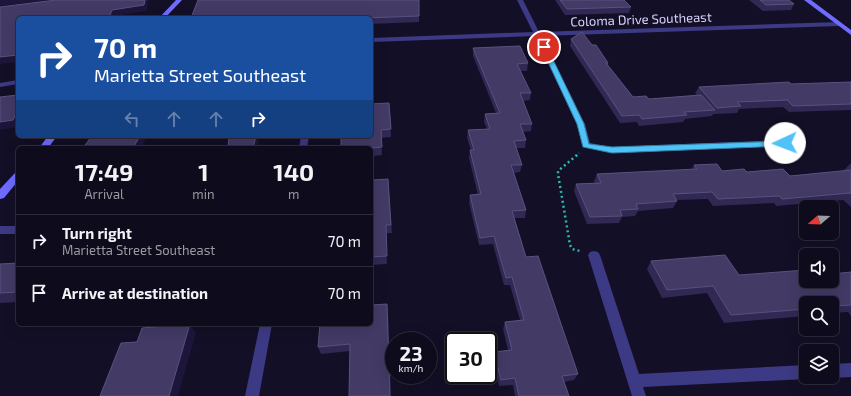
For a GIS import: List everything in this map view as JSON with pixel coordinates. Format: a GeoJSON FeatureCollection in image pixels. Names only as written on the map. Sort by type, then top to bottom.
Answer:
{"type":"FeatureCollection","features":[{"type":"Feature","properties":{"kind":"street"},"geometry":{"type":"LineString","coordinates":[[164,16],[179,0]]}},
{"type":"Feature","properties":{"kind":"street"},"geometry":{"type":"LineString","coordinates":[[520,0],[581,124],[586,146],[612,150],[785,143]]}},
{"type":"Feature","properties":{"kind":"street"},"geometry":{"type":"LineString","coordinates":[[807,0],[851,33]]}},
{"type":"Feature","properties":{"kind":"street","name":"Coloma Drive Southeast"},"geometry":{"type":"LineString","coordinates":[[373,40],[839,24]]}},
{"type":"Feature","properties":{"kind":"street"},"geometry":{"type":"LineString","coordinates":[[0,85],[16,82]]}},
{"type":"Feature","properties":{"kind":"street"},"geometry":{"type":"LineString","coordinates":[[45,146],[51,138]]}},
{"type":"Feature","properties":{"kind":"street"},"geometry":{"type":"LineString","coordinates":[[0,195],[16,177]]}},
{"type":"Feature","properties":{"kind":"street"},"geometry":{"type":"LineString","coordinates":[[0,230],[16,230]]}},
{"type":"Feature","properties":{"kind":"street"},"geometry":{"type":"LineString","coordinates":[[594,255],[639,396]]}},
{"type":"Feature","properties":{"kind":"street"},"geometry":{"type":"LineString","coordinates":[[252,396],[266,326]]}},
{"type":"Feature","properties":{"kind":"street"},"geometry":{"type":"LineString","coordinates":[[839,371],[851,370]]}},
{"type":"Feature","properties":{"kind":"street"},"geometry":{"type":"LineString","coordinates":[[634,381],[799,372]]}},
{"type":"Feature","properties":{"kind":"path"},"geometry":{"type":"LineString","coordinates":[[586,146],[573,160],[558,171],[558,174],[571,247],[594,255]]}},
{"type":"Feature","properties":{"kind":"building"},"geometry":{"type":"Polygon","coordinates":[[[56,0],[145,0],[144,5],[112,10],[110,16],[16,16],[16,55],[0,57],[0,7],[56,0]]]}},
{"type":"Feature","properties":{"kind":"building"},"geometry":{"type":"Polygon","coordinates":[[[198,0],[419,0],[419,16],[373,18],[373,16],[192,16],[198,0]]]}},
{"type":"Feature","properties":{"kind":"building"},"geometry":{"type":"Polygon","coordinates":[[[560,0],[624,0],[631,7],[567,9],[560,0]]]}},
{"type":"Feature","properties":{"kind":"building"},"geometry":{"type":"Polygon","coordinates":[[[760,0],[789,0],[794,4],[766,5],[760,0]]]}},
{"type":"Feature","properties":{"kind":"building"},"geometry":{"type":"Polygon","coordinates":[[[582,32],[592,45],[596,45],[608,63],[606,63],[633,97],[646,96],[649,99],[701,95],[715,110],[684,112],[687,115],[642,119],[639,115],[622,116],[571,39],[582,32]]]}},
{"type":"Feature","properties":{"kind":"building"},"geometry":{"type":"Polygon","coordinates":[[[520,46],[528,63],[517,64],[531,93],[520,93],[532,124],[520,124],[526,140],[514,141],[522,165],[511,165],[526,210],[512,211],[526,257],[538,256],[578,374],[562,376],[569,396],[519,396],[515,378],[501,380],[497,364],[497,352],[512,350],[505,322],[524,320],[512,277],[506,278],[494,236],[480,238],[470,195],[481,194],[470,150],[474,150],[468,130],[490,129],[485,114],[500,113],[473,48],[520,46]]]}},
{"type":"Feature","properties":{"kind":"building"},"geometry":{"type":"Polygon","coordinates":[[[789,82],[791,84],[851,82],[851,104],[793,106],[787,100],[737,102],[741,106],[717,108],[699,87],[789,82]]]}},
{"type":"Feature","properties":{"kind":"building"},"geometry":{"type":"Polygon","coordinates":[[[16,95],[16,114],[13,120],[0,122],[0,97],[16,95]]]}},
{"type":"Feature","properties":{"kind":"building"},"geometry":{"type":"Polygon","coordinates":[[[389,103],[391,129],[381,130],[382,147],[341,146],[341,138],[373,138],[373,104],[389,103]]]}},
{"type":"Feature","properties":{"kind":"building"},"geometry":{"type":"Polygon","coordinates":[[[90,138],[139,138],[134,146],[84,146],[90,138]]]}},
{"type":"Feature","properties":{"kind":"building"},"geometry":{"type":"Polygon","coordinates":[[[229,138],[256,138],[254,146],[228,146],[229,138]]]}},
{"type":"Feature","properties":{"kind":"building"},"geometry":{"type":"Polygon","coordinates":[[[717,164],[722,171],[744,169],[747,172],[783,169],[790,176],[851,170],[851,194],[782,199],[779,196],[718,199],[712,192],[673,194],[677,201],[636,204],[638,209],[620,210],[622,216],[590,217],[576,184],[601,183],[597,174],[697,169],[694,165],[717,164]]]}},
{"type":"Feature","properties":{"kind":"building"},"geometry":{"type":"Polygon","coordinates":[[[388,179],[391,225],[386,225],[387,256],[373,257],[373,180],[388,179]]]}},
{"type":"Feature","properties":{"kind":"building"},"geometry":{"type":"Polygon","coordinates":[[[725,255],[739,275],[799,271],[799,288],[839,288],[839,273],[851,272],[851,305],[839,306],[839,296],[799,296],[799,310],[731,315],[713,286],[667,290],[651,261],[725,255]]]}},
{"type":"Feature","properties":{"kind":"building"},"geometry":{"type":"Polygon","coordinates":[[[16,263],[16,292],[0,293],[0,264],[16,263]]]}},
{"type":"Feature","properties":{"kind":"building"},"geometry":{"type":"Polygon","coordinates":[[[387,304],[388,332],[385,332],[385,384],[390,384],[390,396],[349,396],[350,344],[318,347],[320,326],[373,326],[373,305],[387,304]]]}},
{"type":"Feature","properties":{"kind":"building"},"geometry":{"type":"Polygon","coordinates":[[[189,326],[169,396],[100,396],[121,343],[137,342],[142,328],[189,326]]]}},
{"type":"Feature","properties":{"kind":"route"},"geometry":{"type":"LineString","coordinates":[[544,47],[581,124],[586,146],[612,150],[785,143]]}}]}
